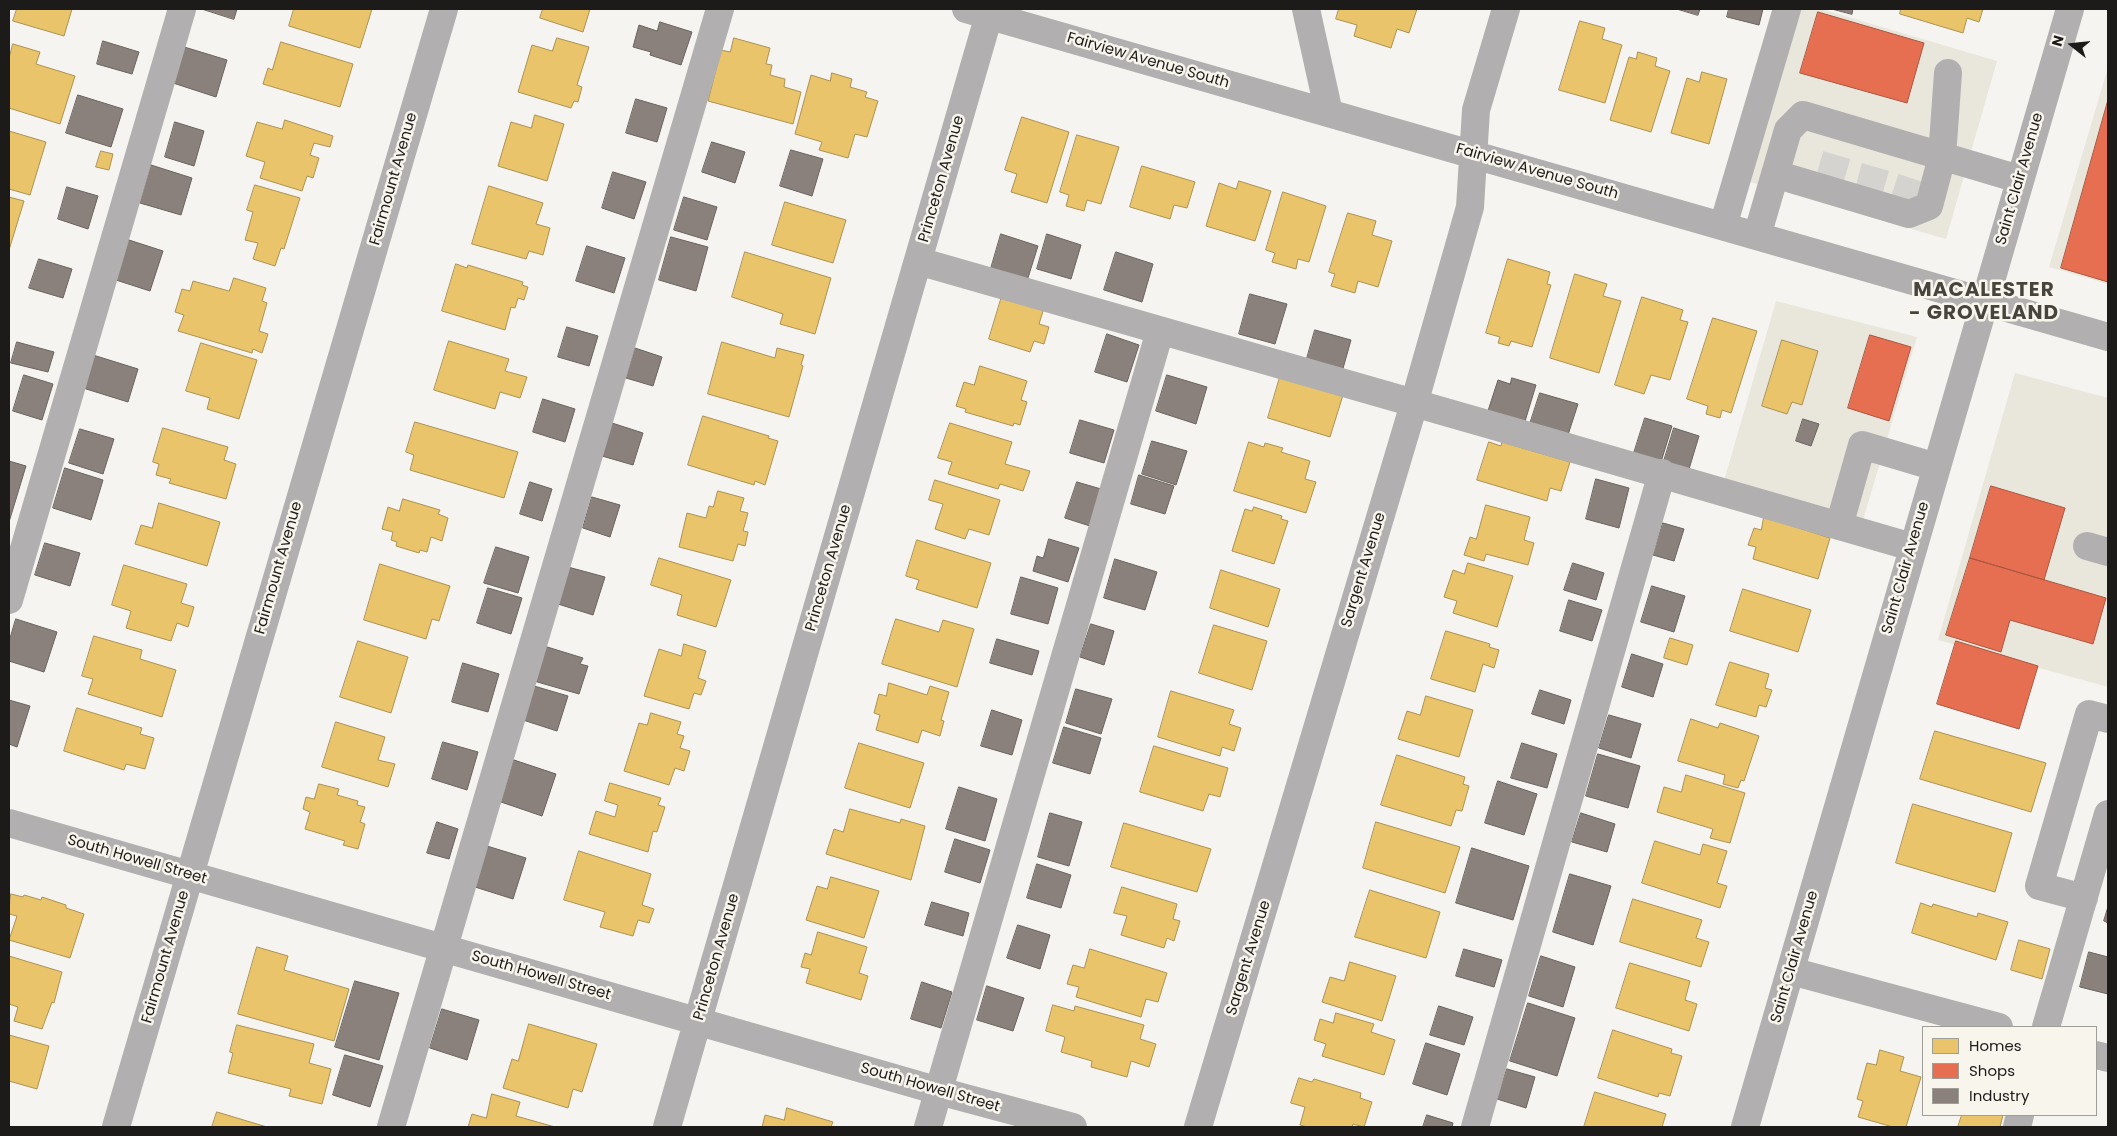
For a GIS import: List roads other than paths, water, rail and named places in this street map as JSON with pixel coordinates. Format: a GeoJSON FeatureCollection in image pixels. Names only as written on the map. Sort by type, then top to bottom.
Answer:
{"type":"FeatureCollection","features":[{"type":"Feature","properties":{"kind":"street"},"geometry":{"type":"LineString","coordinates":[[9,600],[182,9]]}},
{"type":"Feature","properties":{"kind":"street","name":"Fairmount Avenue"},"geometry":{"type":"LineString","coordinates":[[116,1127],[444,9]]}},
{"type":"Feature","properties":{"kind":"street"},"geometry":{"type":"LineString","coordinates":[[392,1127],[720,9]]}},
{"type":"Feature","properties":{"kind":"street"},"geometry":{"type":"LineString","coordinates":[[1306,9],[1329,113]]}},
{"type":"Feature","properties":{"kind":"street","name":"Sargent Avenue"},"geometry":{"type":"LineString","coordinates":[[1198,1127],[1414,404],[1470,207],[1476,110],[1506,9]]}},
{"type":"Feature","properties":{"kind":"street"},"geometry":{"type":"LineString","coordinates":[[1723,226],[1786,9]]}},
{"type":"Feature","properties":{"kind":"street","name":"Saint Clair Avenue"},"geometry":{"type":"LineString","coordinates":[[1745,1127],[2070,9]]}},
{"type":"Feature","properties":{"kind":"street","name":"Fairview Avenue South"},"geometry":{"type":"LineString","coordinates":[[981,11],[2108,337]]}},
{"type":"Feature","properties":{"kind":"street","name":"Princeton Avenue"},"geometry":{"type":"LineString","coordinates":[[667,1127],[699,1022],[918,261],[981,11]]}},
{"type":"Feature","properties":{"kind":"street"},"geometry":{"type":"LineString","coordinates":[[1775,174],[1828,186],[1902,208],[1909,214],[1929,206],[1926,158],[1948,73]]}},
{"type":"Feature","properties":{"kind":"street"},"geometry":{"type":"LineString","coordinates":[[1757,236],[1788,130],[1803,115],[1842,136],[1926,158],[2020,179]]}},
{"type":"Feature","properties":{"kind":"street"},"geometry":{"type":"LineString","coordinates":[[918,261],[1414,404],[1662,473],[1912,548]]}},
{"type":"Feature","properties":{"kind":"street"},"geometry":{"type":"LineString","coordinates":[[928,1127],[1160,331]]}},
{"type":"Feature","properties":{"kind":"street"},"geometry":{"type":"LineString","coordinates":[[1839,526],[1862,445],[1936,467]]}},
{"type":"Feature","properties":{"kind":"street"},"geometry":{"type":"LineString","coordinates":[[1474,1127],[1662,473]]}},
{"type":"Feature","properties":{"kind":"street"},"geometry":{"type":"LineString","coordinates":[[2084,898],[2039,886],[2089,714],[2108,719]]}},
{"type":"Feature","properties":{"kind":"street"},"geometry":{"type":"LineString","coordinates":[[2046,1026],[2108,814]]}},
{"type":"Feature","properties":{"kind":"street","name":"South Howell Street"},"geometry":{"type":"LineString","coordinates":[[9,824],[190,874],[939,1091],[1073,1127]]}},
{"type":"Feature","properties":{"kind":"street"},"geometry":{"type":"LineString","coordinates":[[1791,970],[1995,1026]]}},
{"type":"Feature","properties":{"kind":"tunnel"},"geometry":{"type":"LineString","coordinates":[[1829,182],[1840,144]]}},
{"type":"Feature","properties":{"kind":"tunnel"},"geometry":{"type":"LineString","coordinates":[[1868,194],[1879,154]]}},
{"type":"Feature","properties":{"kind":"tunnel"},"geometry":{"type":"LineString","coordinates":[[1903,205],[1916,166]]}},
{"type":"Feature","properties":{"kind":"district","name":"MACALESTER - GROVELAND"},"geometry":{"type":"Point","coordinates":[1984,302]}}]}
